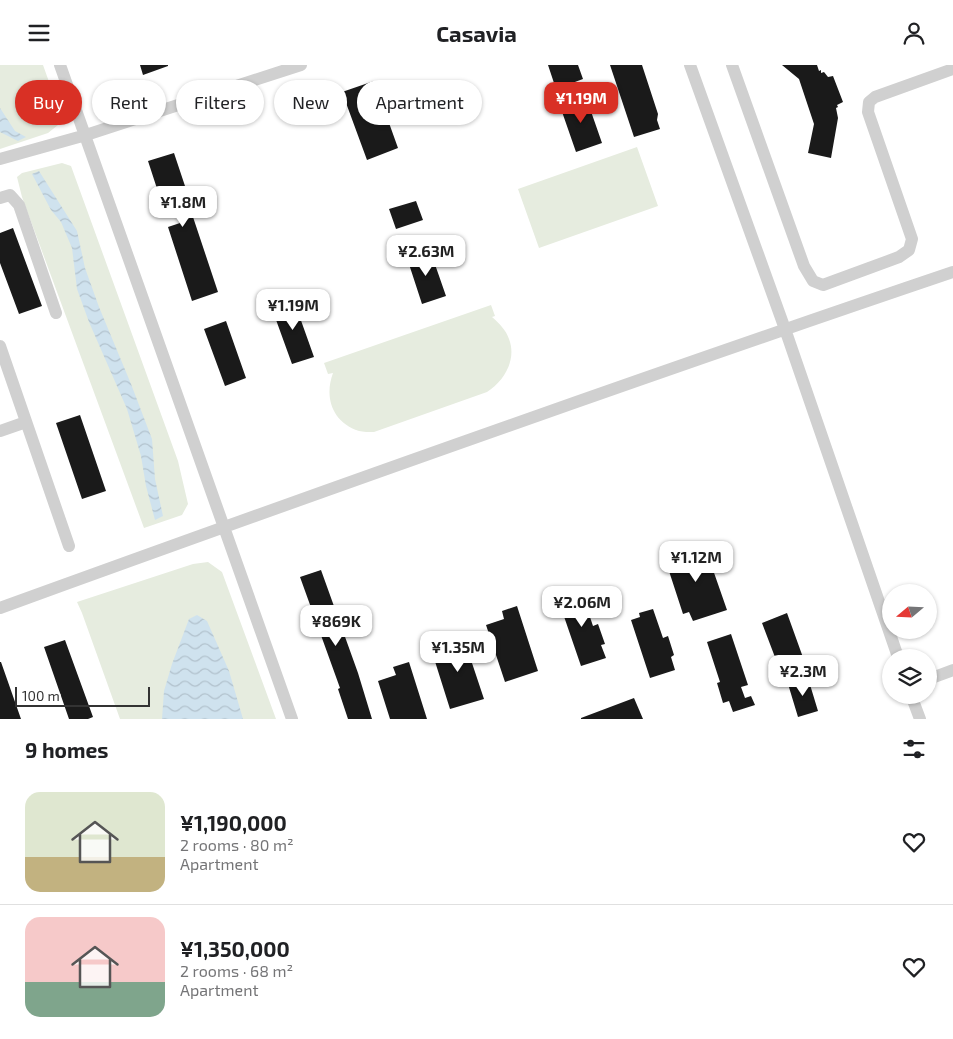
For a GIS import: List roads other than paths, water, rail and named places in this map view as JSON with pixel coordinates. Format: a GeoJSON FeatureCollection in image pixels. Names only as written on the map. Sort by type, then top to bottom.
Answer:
{"type":"FeatureCollection","features":[{"type":"Feature","properties":{"kind":"street"},"geometry":{"type":"LineString","coordinates":[[60,65],[292,719]]}},
{"type":"Feature","properties":{"kind":"street"},"geometry":{"type":"LineString","coordinates":[[0,159],[86,135],[300,65]]}},
{"type":"Feature","properties":{"kind":"street"},"geometry":{"type":"LineString","coordinates":[[690,65],[785,329],[895,649]]}},
{"type":"Feature","properties":{"kind":"street"},"geometry":{"type":"LineString","coordinates":[[732,65],[804,266],[813,281],[823,285],[899,257],[909,250],[912,239],[868,113],[869,102],[875,97],[953,69]]}},
{"type":"Feature","properties":{"kind":"street"},"geometry":{"type":"LineString","coordinates":[[0,198],[10,195],[19,205],[56,313]]}},
{"type":"Feature","properties":{"kind":"street"},"geometry":{"type":"LineString","coordinates":[[0,608],[224,527],[953,271]]}},
{"type":"Feature","properties":{"kind":"street"},"geometry":{"type":"LineString","coordinates":[[0,346],[69,546]]}},
{"type":"Feature","properties":{"kind":"street"},"geometry":{"type":"LineString","coordinates":[[0,431],[26,422]]}},
{"type":"Feature","properties":{"kind":"street"},"geometry":{"type":"LineString","coordinates":[[937,676],[953,670]]}},
{"type":"Feature","properties":{"kind":"street"},"geometry":{"type":"LineString","coordinates":[[915,704],[920,719]]}},
{"type":"Feature","properties":{"kind":"water"},"geometry":{"type":"Polygon","coordinates":[[[0,108],[15,131],[26,137],[18,141],[0,132],[0,108]]]}},
{"type":"Feature","properties":{"kind":"water"},"geometry":{"type":"Polygon","coordinates":[[[39,171],[77,231],[85,268],[99,307],[152,439],[155,479],[163,516],[155,520],[146,486],[141,456],[127,409],[89,322],[77,289],[72,248],[61,222],[51,210],[32,174],[39,171]]]}},
{"type":"Feature","properties":{"kind":"water"},"geometry":{"type":"Polygon","coordinates":[[[197,615],[207,621],[229,671],[243,719],[162,719],[164,691],[172,664],[189,619],[197,615]]]}}]}
